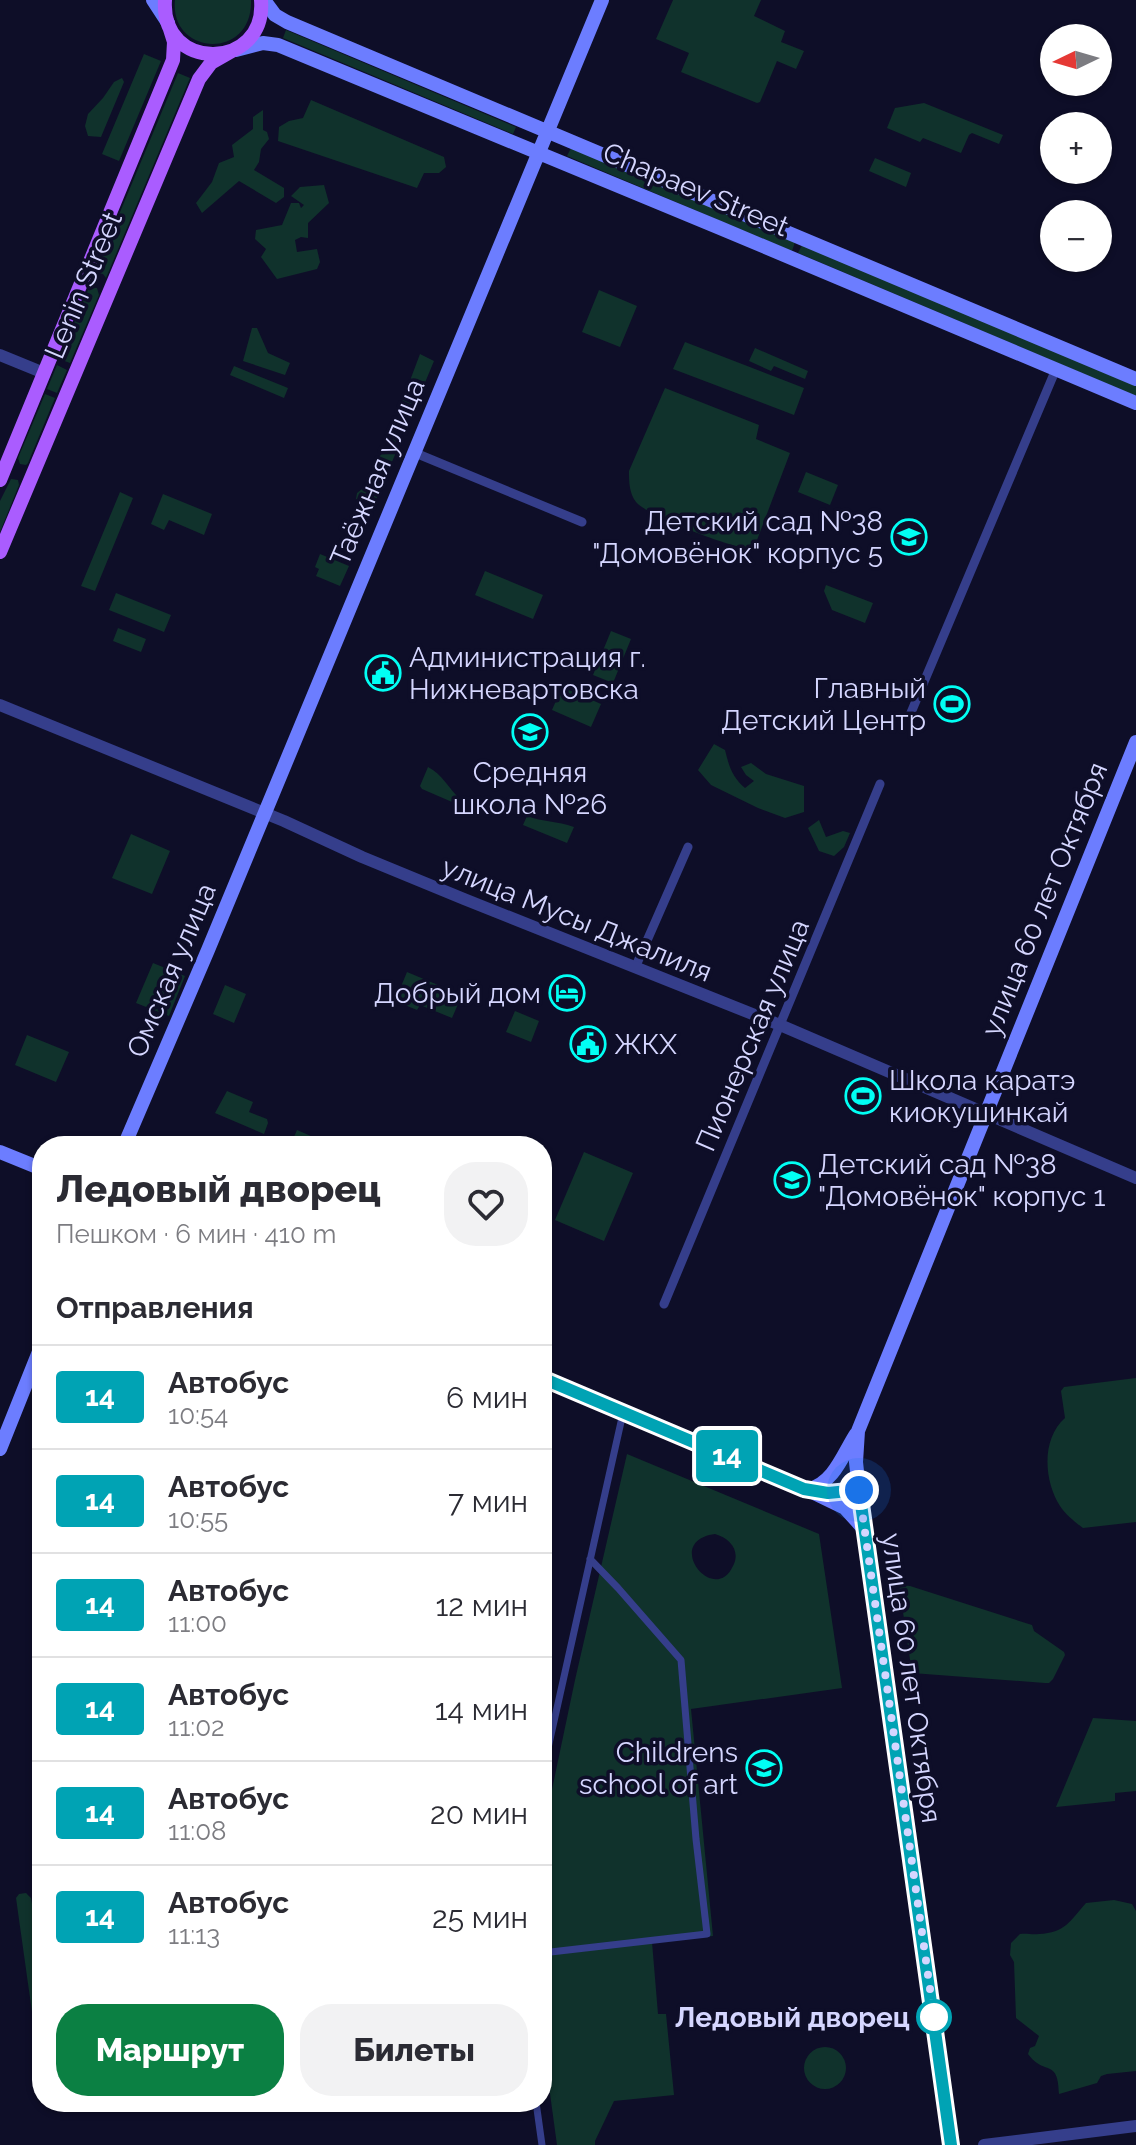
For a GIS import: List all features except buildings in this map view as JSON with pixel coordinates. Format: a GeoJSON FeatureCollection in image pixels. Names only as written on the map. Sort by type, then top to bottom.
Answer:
{"type":"FeatureCollection","features":[{"type":"Feature","properties":{"kind":"main road"},"geometry":{"type":"LineString","coordinates":[[153,0],[179,41],[195,51],[214,55],[232,51]]}},
{"type":"Feature","properties":{"kind":"main road","name":"Lenin Street"},"geometry":{"type":"LineString","coordinates":[[3,473],[173,60],[174,42],[165,0]]}},
{"type":"Feature","properties":{"kind":"main road","name":"Lenin Street"},"geometry":{"type":"LineString","coordinates":[[0,552],[199,79],[211,63],[240,46],[253,33],[262,0]]}},
{"type":"Feature","properties":{"kind":"main road","name":"Chapaev Street"},"geometry":{"type":"LineString","coordinates":[[262,0],[275,15],[287,22],[1136,379]]}},
{"type":"Feature","properties":{"kind":"main road"},"geometry":{"type":"LineString","coordinates":[[538,152],[602,0]]}},
{"type":"Feature","properties":{"kind":"main road","name":"Chapaev Street"},"geometry":{"type":"LineString","coordinates":[[232,51],[263,43],[278,45],[1136,403]]}},
{"type":"Feature","properties":{"kind":"main road","name":"Таёжная улица"},"geometry":{"type":"LineString","coordinates":[[264,813],[538,152]]}},
{"type":"Feature","properties":{"kind":"main road"},"geometry":{"type":"LineString","coordinates":[[80,287],[91,280],[98,280],[104,285],[105,298]]}},
{"type":"Feature","properties":{"kind":"main road"},"geometry":{"type":"LineString","coordinates":[[3,473],[31,476]]}},
{"type":"Feature","properties":{"kind":"main road","name":"улица 60 лет Октября"},"geometry":{"type":"LineString","coordinates":[[951,2145],[859,1490],[856,1462],[858,1431],[1136,742]]}},
{"type":"Feature","properties":{"kind":"main road","name":"Омская улица"},"geometry":{"type":"LineString","coordinates":[[128,1136],[264,813]]}},
{"type":"Feature","properties":{"kind":"main road"},"geometry":{"type":"LineString","coordinates":[[0,1152],[32,1165]]}},
{"type":"Feature","properties":{"kind":"main road"},"geometry":{"type":"LineString","coordinates":[[0,1449],[32,1369]]}},
{"type":"Feature","properties":{"kind":"main road"},"geometry":{"type":"LineString","coordinates":[[552,1383],[845,1508],[858,1520],[866,1535]]}},
{"type":"Feature","properties":{"kind":"main road"},"geometry":{"type":"LineString","coordinates":[[804,1489],[823,1484],[830,1478],[858,1431]]}},
{"type":"Feature","properties":{"kind":"main road"},"geometry":{"type":"LineString","coordinates":[[804,1489],[828,1493],[859,1490]]}},
{"type":"Feature","properties":{"kind":"street"},"geometry":{"type":"LineString","coordinates":[[0,355],[44,373]]}},
{"type":"Feature","properties":{"kind":"street"},"geometry":{"type":"LineString","coordinates":[[910,715],[1056,369]]}},
{"type":"Feature","properties":{"kind":"street"},"geometry":{"type":"LineString","coordinates":[[413,452],[582,522]]}},
{"type":"Feature","properties":{"kind":"street","name":"улица Мусы Джалиля"},"geometry":{"type":"LineString","coordinates":[[0,705],[264,813],[362,857],[780,1025],[1136,1178]]}},
{"type":"Feature","properties":{"kind":"street","name":"Пионерская улица"},"geometry":{"type":"LineString","coordinates":[[664,1304],[880,784]]}},
{"type":"Feature","properties":{"kind":"street"},"geometry":{"type":"LineString","coordinates":[[635,968],[688,847]]}},
{"type":"Feature","properties":{"kind":"street"},"geometry":{"type":"LineString","coordinates":[[552,1730],[623,1413]]}},
{"type":"Feature","properties":{"kind":"street"},"geometry":{"type":"LineString","coordinates":[[552,1952],[707,1934],[681,1660],[590,1559]]}},
{"type":"Feature","properties":{"kind":"street"},"geometry":{"type":"LineString","coordinates":[[537,2112],[542,2145]]}},
{"type":"Feature","properties":{"kind":"street"},"geometry":{"type":"LineString","coordinates":[[984,2145],[1136,2126]]}},
{"type":"Feature","properties":{"kind":"green space"},"geometry":{"type":"Polygon","coordinates":[[[175,0],[251,0],[248,20],[239,34],[226,42],[212,44],[197,41],[185,32],[177,19],[175,0]]]}},
{"type":"Feature","properties":{"kind":"green space"},"geometry":{"type":"Polygon","coordinates":[[[673,0],[761,0],[754,16],[785,31],[781,42],[804,51],[796,69],[777,61],[757,103],[681,72],[689,53],[656,39],[673,0]]]}},
{"type":"Feature","properties":{"kind":"green space"},"geometry":{"type":"Polygon","coordinates":[[[286,30],[516,127],[513,134],[283,38],[286,30]]]}},
{"type":"Feature","properties":{"kind":"green space"},"geometry":{"type":"Polygon","coordinates":[[[144,54],[161,61],[119,161],[102,154],[144,54]]]}},
{"type":"Feature","properties":{"kind":"green space"},"geometry":{"type":"Polygon","coordinates":[[[178,73],[190,78],[106,278],[95,272],[178,73]]]}},
{"type":"Feature","properties":{"kind":"green space"},"geometry":{"type":"Polygon","coordinates":[[[122,78],[124,82],[101,137],[88,136],[85,126],[88,114],[114,82],[122,78]]]}},
{"type":"Feature","properties":{"kind":"green space"},"geometry":{"type":"Polygon","coordinates":[[[311,100],[444,157],[446,167],[439,173],[424,173],[417,188],[278,141],[279,127],[303,118],[311,100]]]}},
{"type":"Feature","properties":{"kind":"green space"},"geometry":{"type":"Polygon","coordinates":[[[924,103],[1003,135],[999,144],[972,133],[961,153],[923,138],[920,142],[887,128],[895,108],[924,103]]]}},
{"type":"Feature","properties":{"kind":"green space"},"geometry":{"type":"Polygon","coordinates":[[[263,110],[263,130],[269,139],[261,149],[254,170],[284,188],[284,197],[276,203],[239,181],[202,213],[196,203],[212,182],[219,163],[234,157],[232,145],[253,129],[253,117],[263,110]]]}},
{"type":"Feature","properties":{"kind":"green space"},"geometry":{"type":"Polygon","coordinates":[[[571,148],[795,242],[792,251],[567,156],[571,148]]]}},
{"type":"Feature","properties":{"kind":"green space"},"geometry":{"type":"Polygon","coordinates":[[[875,158],[911,173],[906,187],[869,171],[875,158]]]}},
{"type":"Feature","properties":{"kind":"green space"},"geometry":{"type":"Polygon","coordinates":[[[324,185],[329,203],[308,223],[308,238],[295,240],[297,252],[317,249],[320,262],[317,269],[277,279],[261,257],[266,249],[255,239],[256,230],[282,225],[291,203],[299,203],[301,208],[304,205],[291,196],[300,187],[324,185]]]}},
{"type":"Feature","properties":{"kind":"green space"},"geometry":{"type":"Polygon","coordinates":[[[802,245],[1136,386],[1136,396],[798,253],[802,245]]]}},
{"type":"Feature","properties":{"kind":"green space"},"geometry":{"type":"Polygon","coordinates":[[[91,287],[97,288],[99,295],[70,363],[59,359],[91,287]]]}},
{"type":"Feature","properties":{"kind":"green space"},"geometry":{"type":"Polygon","coordinates":[[[599,290],[637,306],[620,347],[582,332],[599,290]]]}},
{"type":"Feature","properties":{"kind":"green space"},"geometry":{"type":"Polygon","coordinates":[[[252,328],[257,328],[268,353],[290,363],[285,375],[243,361],[252,328]]]}},
{"type":"Feature","properties":{"kind":"green space"},"geometry":{"type":"Polygon","coordinates":[[[685,342],[804,388],[794,415],[673,369],[685,342]]]}},
{"type":"Feature","properties":{"kind":"green space"},"geometry":{"type":"Polygon","coordinates":[[[755,348],[808,371],[805,379],[774,366],[771,371],[749,361],[755,348]]]}},
{"type":"Feature","properties":{"kind":"green space"},"geometry":{"type":"Polygon","coordinates":[[[420,354],[434,361],[409,421],[397,415],[420,354]]]}},
{"type":"Feature","properties":{"kind":"green space"},"geometry":{"type":"Polygon","coordinates":[[[57,365],[67,370],[57,393],[47,389],[57,365]]]}},
{"type":"Feature","properties":{"kind":"green space"},"geometry":{"type":"Polygon","coordinates":[[[234,366],[288,388],[284,398],[230,375],[234,366]]]}},
{"type":"Feature","properties":{"kind":"green space"},"geometry":{"type":"Polygon","coordinates":[[[665,388],[759,425],[756,439],[790,453],[757,540],[747,548],[688,530],[636,502],[630,487],[629,471],[665,388]]]}},
{"type":"Feature","properties":{"kind":"green space"},"geometry":{"type":"Polygon","coordinates":[[[45,394],[55,398],[28,463],[20,464],[18,458],[45,394]]]}},
{"type":"Feature","properties":{"kind":"green space"},"geometry":{"type":"Polygon","coordinates":[[[395,435],[402,438],[374,505],[356,499],[357,493],[372,481],[380,456],[395,435]]]}},
{"type":"Feature","properties":{"kind":"green space"},"geometry":{"type":"Polygon","coordinates":[[[806,472],[838,485],[830,505],[798,492],[806,472]]]}},
{"type":"Feature","properties":{"kind":"green space"},"geometry":{"type":"Polygon","coordinates":[[[11,479],[18,480],[19,485],[0,532],[0,501],[11,479]]]}},
{"type":"Feature","properties":{"kind":"green space"},"geometry":{"type":"Polygon","coordinates":[[[120,492],[133,498],[95,591],[81,586],[120,492]]]}},
{"type":"Feature","properties":{"kind":"green space"},"geometry":{"type":"Polygon","coordinates":[[[163,494],[212,514],[204,535],[169,520],[164,530],[151,524],[163,494]]]}},
{"type":"Feature","properties":{"kind":"green space"},"geometry":{"type":"Polygon","coordinates":[[[320,554],[349,566],[340,586],[316,576],[319,569],[315,567],[320,554]]]}},
{"type":"Feature","properties":{"kind":"green space"},"geometry":{"type":"Polygon","coordinates":[[[485,571],[543,595],[533,619],[475,595],[485,571]]]}},
{"type":"Feature","properties":{"kind":"green space"},"geometry":{"type":"Polygon","coordinates":[[[826,585],[873,603],[865,623],[832,610],[824,591],[826,585]]]}},
{"type":"Feature","properties":{"kind":"green space"},"geometry":{"type":"Polygon","coordinates":[[[116,593],[171,615],[164,632],[109,610],[116,593]]]}},
{"type":"Feature","properties":{"kind":"green space"},"geometry":{"type":"Polygon","coordinates":[[[118,628],[146,639],[141,652],[113,641],[118,628]]]}},
{"type":"Feature","properties":{"kind":"green space"},"geometry":{"type":"Polygon","coordinates":[[[611,631],[631,639],[613,683],[593,675],[611,631]]]}},
{"type":"Feature","properties":{"kind":"green space"},"geometry":{"type":"Polygon","coordinates":[[[562,687],[601,704],[591,727],[552,710],[562,687]]]}},
{"type":"Feature","properties":{"kind":"green space"},"geometry":{"type":"Polygon","coordinates":[[[714,744],[725,750],[732,771],[745,788],[754,781],[741,767],[751,763],[766,774],[804,786],[804,812],[785,818],[711,785],[698,770],[714,744]]]}},
{"type":"Feature","properties":{"kind":"green space"},"geometry":{"type":"Polygon","coordinates":[[[428,767],[461,800],[459,805],[422,789],[420,786],[428,767]]]}},
{"type":"Feature","properties":{"kind":"green space"},"geometry":{"type":"Polygon","coordinates":[[[527,816],[574,827],[567,843],[523,825],[527,816]]]}},
{"type":"Feature","properties":{"kind":"green space"},"geometry":{"type":"Polygon","coordinates":[[[819,820],[826,837],[843,831],[850,833],[844,847],[834,856],[819,851],[808,828],[819,820]]]}},
{"type":"Feature","properties":{"kind":"green space"},"geometry":{"type":"Polygon","coordinates":[[[131,834],[170,851],[152,894],[112,878],[131,834]]]}},
{"type":"Feature","properties":{"kind":"green space"},"geometry":{"type":"Polygon","coordinates":[[[153,963],[185,976],[169,1016],[136,1003],[153,963]]]}},
{"type":"Feature","properties":{"kind":"green space"},"geometry":{"type":"Polygon","coordinates":[[[407,972],[462,995],[452,1018],[420,1005],[417,1010],[395,1001],[407,972]]]}},
{"type":"Feature","properties":{"kind":"green space"},"geometry":{"type":"Polygon","coordinates":[[[225,985],[246,994],[234,1023],[213,1014],[225,985]]]}},
{"type":"Feature","properties":{"kind":"green space"},"geometry":{"type":"Polygon","coordinates":[[[515,1011],[539,1021],[531,1042],[506,1032],[515,1011]]]}},
{"type":"Feature","properties":{"kind":"green space"},"geometry":{"type":"Polygon","coordinates":[[[27,1035],[69,1052],[56,1082],[15,1065],[27,1035]]]}},
{"type":"Feature","properties":{"kind":"green space"},"geometry":{"type":"Polygon","coordinates":[[[227,1091],[253,1102],[249,1112],[267,1119],[264,1134],[215,1113],[227,1091]]]}},
{"type":"Feature","properties":{"kind":"green space"},"geometry":{"type":"Polygon","coordinates":[[[297,1130],[311,1136],[294,1136],[297,1130]]]}},
{"type":"Feature","properties":{"kind":"green space"},"geometry":{"type":"Polygon","coordinates":[[[584,1152],[633,1173],[604,1241],[555,1220],[584,1152]]]}},
{"type":"Feature","properties":{"kind":"green space"},"geometry":{"type":"Polygon","coordinates":[[[1136,1378],[1136,1522],[1083,1528],[1060,1506],[1048,1473],[1052,1437],[1065,1418],[1061,1391],[1064,1387],[1136,1378]]]}},
{"type":"Feature","properties":{"kind":"green space"},"geometry":{"type":"Polygon","coordinates":[[[627,1454],[819,1534],[842,1688],[691,1709],[713,1936],[652,1942],[658,2014],[666,2014],[674,2095],[614,2101],[595,2145],[557,2145],[552,2108],[552,1789],[627,1454]],[[715,1534],[700,1539],[693,1548],[692,1558],[705,1576],[715,1579],[725,1577],[733,1566],[736,1555],[729,1542],[715,1534]]]}},
{"type":"Feature","properties":{"kind":"green space"},"geometry":{"type":"Polygon","coordinates":[[[899,1585],[1032,1625],[1034,1631],[1064,1652],[1053,1679],[1045,1683],[912,1673],[899,1585]]]}},
{"type":"Feature","properties":{"kind":"green space"},"geometry":{"type":"Polygon","coordinates":[[[1093,1718],[1136,1721],[1136,1791],[1115,1793],[1115,1801],[1056,1807],[1093,1718]]]}},
{"type":"Feature","properties":{"kind":"green space"},"geometry":{"type":"Polygon","coordinates":[[[26,1893],[32,1904],[32,2012],[16,1898],[26,1893]]]}},
{"type":"Feature","properties":{"kind":"green space"},"geometry":{"type":"Polygon","coordinates":[[[1114,1900],[1132,1904],[1136,1911],[1136,2071],[1107,2074],[1101,2076],[1097,2083],[1059,2094],[1053,2071],[1034,2061],[1028,2054],[1039,2036],[1016,2018],[1011,1943],[1020,1934],[1048,1933],[1061,1928],[1086,1903],[1114,1900]]]}},
{"type":"Feature","properties":{"kind":"green space"},"geometry":{"type":"Polygon","coordinates":[[[825,2047],[840,2053],[846,2068],[840,2083],[825,2089],[810,2083],[804,2068],[810,2053],[825,2047]]]}},
{"type":"Feature","properties":{"kind":"bus line","name":"14"},"geometry":{"type":"LineString","coordinates":[[552,1382],[804,1489],[828,1493],[859,1490],[951,2145]]}},
{"type":"Feature","properties":{"kind":"place","name":"Детский сад №38 \"Домовёнок\" корпус 5"},"geometry":{"type":"Point","coordinates":[909,537]}},
{"type":"Feature","properties":{"kind":"place","name":"Администрация г. Нижневартовска"},"geometry":{"type":"Point","coordinates":[383,673]}},
{"type":"Feature","properties":{"kind":"place","name":"Главный Детский Центр"},"geometry":{"type":"Point","coordinates":[952,704]}},
{"type":"Feature","properties":{"kind":"place","name":"Средняя школа №26"},"geometry":{"type":"Point","coordinates":[530,732]}},
{"type":"Feature","properties":{"kind":"place","name":"Добрый дом"},"geometry":{"type":"Point","coordinates":[567,993]}},
{"type":"Feature","properties":{"kind":"place","name":"ЖКХ"},"geometry":{"type":"Point","coordinates":[588,1044]}},
{"type":"Feature","properties":{"kind":"place","name":"Школа каратэ киокушинкай"},"geometry":{"type":"Point","coordinates":[863,1096]}},
{"type":"Feature","properties":{"kind":"place","name":"Детский сад №38 \"Домовёнок\" корпус 1"},"geometry":{"type":"Point","coordinates":[792,1180]}},
{"type":"Feature","properties":{"kind":"place","name":"Childrens school of art"},"geometry":{"type":"Point","coordinates":[764,1768]}},
{"type":"Feature","properties":{"kind":"place","name":"Ледовый дворец"},"geometry":{"type":"Point","coordinates":[934,2017]}},
{"type":"Feature","properties":{"kind":"route"},"geometry":{"type":"LineString","coordinates":[[859,1490],[934,2017]]}}]}
